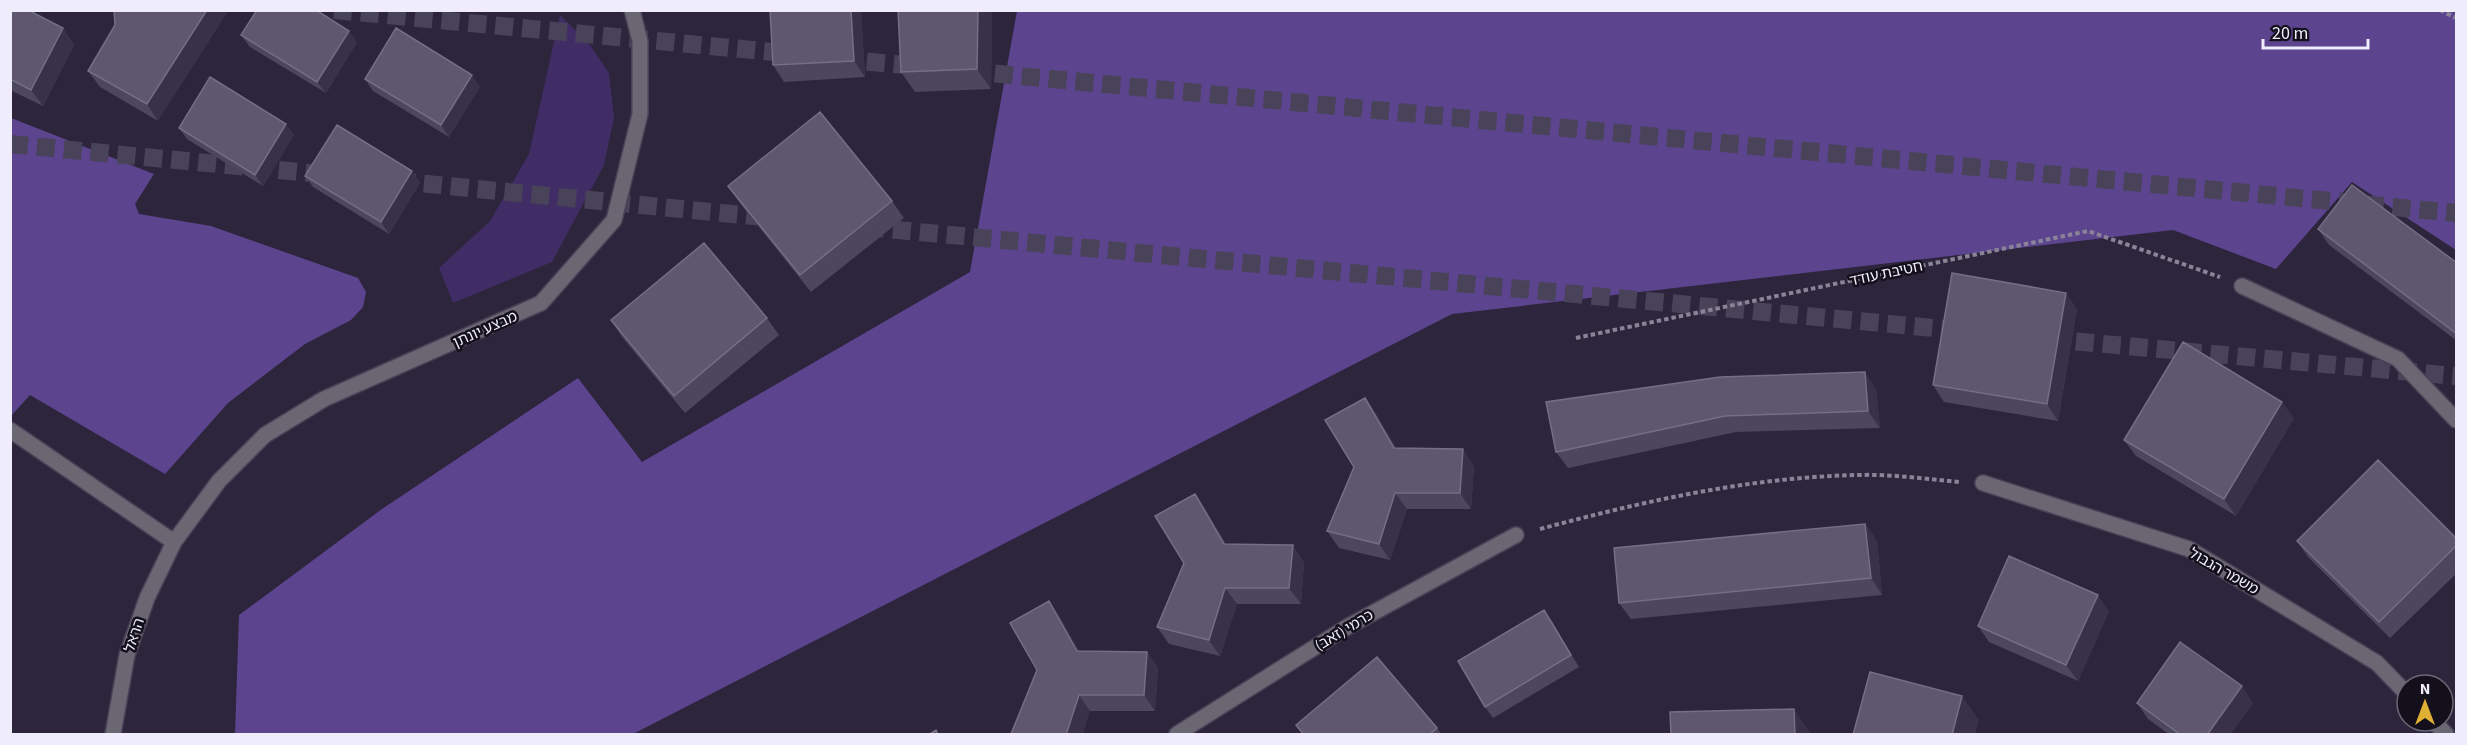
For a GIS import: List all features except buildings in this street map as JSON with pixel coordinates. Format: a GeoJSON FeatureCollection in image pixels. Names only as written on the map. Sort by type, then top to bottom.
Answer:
{"type":"FeatureCollection","features":[{"type":"Feature","properties":{"kind":"street","name":"מבצע יונתן"},"geometry":{"type":"LineString","coordinates":[[174,542],[219,481],[265,435],[324,399],[542,303],[614,220],[640,114],[640,41],[632,10]]}},
{"type":"Feature","properties":{"kind":"street"},"geometry":{"type":"LineString","coordinates":[[2242,286],[2398,359],[2457,420]]}},
{"type":"Feature","properties":{"kind":"street"},"geometry":{"type":"LineString","coordinates":[[10,430],[174,542]]}},
{"type":"Feature","properties":{"kind":"street","name":"משמר הגבול"},"geometry":{"type":"LineString","coordinates":[[1983,483],[2189,549],[2377,663],[2395,682]]}},
{"type":"Feature","properties":{"kind":"street","name":"כרמי (זאב)"},"geometry":{"type":"LineString","coordinates":[[1177,735],[1347,627],[1516,536]]}},
{"type":"Feature","properties":{"kind":"street","name":"הראל"},"geometry":{"type":"LineString","coordinates":[[113,735],[127,655],[147,598],[174,542]]}},
{"type":"Feature","properties":{"kind":"path"},"geometry":{"type":"LineString","coordinates":[[2440,10],[2457,18]]}},
{"type":"Feature","properties":{"kind":"path","name":"חטיבת עודד"},"geometry":{"type":"LineString","coordinates":[[1576,338],[2088,231],[2192,266]]}},
{"type":"Feature","properties":{"kind":"path"},"geometry":{"type":"LineString","coordinates":[[1516,536],[1631,505],[1739,484],[1860,475],[1983,483]]}},
{"type":"Feature","properties":{"kind":"shaded area"},"geometry":{"type":"Polygon","coordinates":[[[2451,10],[2456,14],[2456,250],[2352,182],[2276,269],[2173,230],[1452,314],[633,734],[235,734],[239,615],[382,509],[578,378],[642,462],[970,272],[1017,11],[2451,10]]]}},
{"type":"Feature","properties":{"kind":"shaded area"},"geometry":{"type":"Polygon","coordinates":[[[560,15],[590,45],[609,73],[614,118],[604,165],[552,262],[453,303],[439,268],[490,221],[529,154],[560,15]]]}},
{"type":"Feature","properties":{"kind":"shaded area"},"geometry":{"type":"Polygon","coordinates":[[[11,118],[154,174],[135,204],[139,214],[211,226],[358,278],[366,292],[363,307],[351,320],[305,344],[228,403],[165,474],[30,395],[11,416],[11,118]]]}},
{"type":"Feature","properties":{"kind":"tunnel"},"geometry":{"type":"LineString","coordinates":[[334,10],[794,54]]}},
{"type":"Feature","properties":{"kind":"tunnel"},"geometry":{"type":"LineString","coordinates":[[840,59],[926,67]]}},
{"type":"Feature","properties":{"kind":"tunnel"},"geometry":{"type":"LineString","coordinates":[[968,71],[2456,213]]}},
{"type":"Feature","properties":{"kind":"tunnel"},"geometry":{"type":"LineString","coordinates":[[10,144],[331,175]]}},
{"type":"Feature","properties":{"kind":"tunnel"},"geometry":{"type":"LineString","coordinates":[[397,181],[773,218]]}},
{"type":"Feature","properties":{"kind":"tunnel"},"geometry":{"type":"LineString","coordinates":[[866,227],[1965,331]]}},
{"type":"Feature","properties":{"kind":"tunnel"},"geometry":{"type":"LineString","coordinates":[[2049,339],[2456,376]]}}]}
